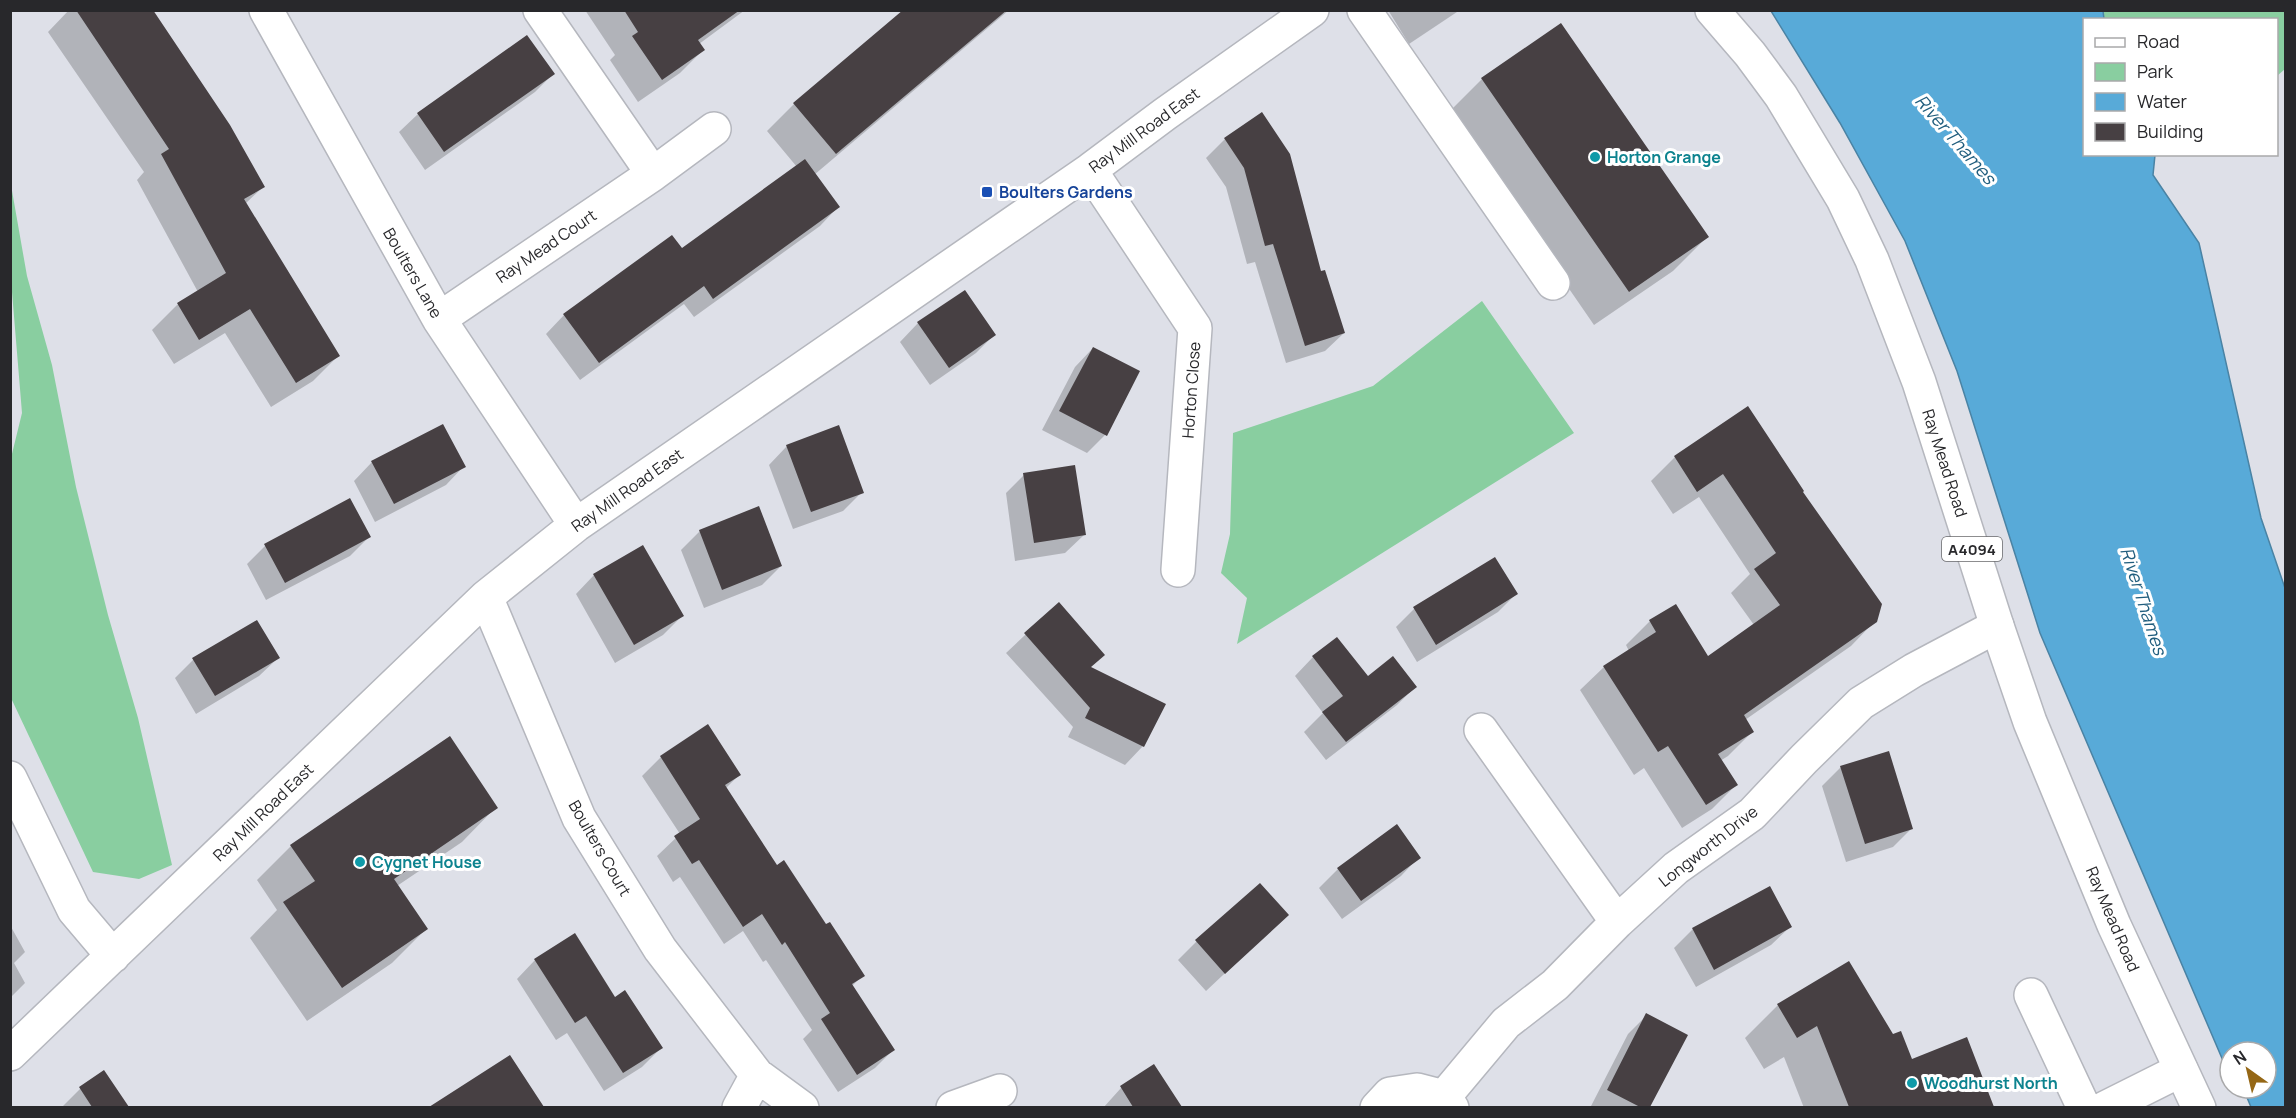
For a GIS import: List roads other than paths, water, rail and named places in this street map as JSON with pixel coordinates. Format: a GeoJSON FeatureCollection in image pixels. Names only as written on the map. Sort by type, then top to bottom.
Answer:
{"type":"FeatureCollection","features":[{"type":"Feature","properties":{"kind":"street","name":"Boulters Lane"},"geometry":{"type":"LineString","coordinates":[[266,10],[439,319],[576,525]]}},
{"type":"Feature","properties":{"kind":"street"},"geometry":{"type":"LineString","coordinates":[[540,10],[653,174]]}},
{"type":"Feature","properties":{"kind":"street","name":"Ray Mill Road East"},"geometry":{"type":"LineString","coordinates":[[10,1054],[486,597],[576,525],[1090,170],[1164,114],[1312,10]]}},
{"type":"Feature","properties":{"kind":"street"},"geometry":{"type":"LineString","coordinates":[[1364,10],[1553,283]]}},
{"type":"Feature","properties":{"kind":"street","name":"Ray Mead Road"},"geometry":{"type":"LineString","coordinates":[[1712,10],[1750,54],[1786,104],[1843,199],[1872,260],[1918,382],[2030,722],[2101,893],[2199,1107]]}},
{"type":"Feature","properties":{"kind":"street","name":"Ray Mead Court"},"geometry":{"type":"LineString","coordinates":[[439,319],[653,174],[714,129]]}},
{"type":"Feature","properties":{"kind":"street","name":"Horton Close"},"geometry":{"type":"LineString","coordinates":[[1090,170],[1195,328],[1178,570]]}},
{"type":"Feature","properties":{"kind":"street","name":"Boulters Court"},"geometry":{"type":"LineString","coordinates":[[486,597],[579,818],[660,949],[757,1075],[802,1107]]}},
{"type":"Feature","properties":{"kind":"street","name":"Longworth Drive"},"geometry":{"type":"LineString","coordinates":[[1377,1107],[1390,1094],[1417,1090],[1448,1102],[1506,1023],[1555,985],[1617,922],[1676,868],[1752,814],[1861,703],[1914,670],[1997,626]]}},
{"type":"Feature","properties":{"kind":"street"},"geometry":{"type":"LineString","coordinates":[[1481,730],[1617,922]]}},
{"type":"Feature","properties":{"kind":"street"},"geometry":{"type":"LineString","coordinates":[[10,778],[74,910],[113,957]]}},
{"type":"Feature","properties":{"kind":"street"},"geometry":{"type":"LineString","coordinates":[[2031,995],[2084,1107]]}},
{"type":"Feature","properties":{"kind":"street"},"geometry":{"type":"LineString","coordinates":[[2105,1107],[2181,1070]]}},
{"type":"Feature","properties":{"kind":"street"},"geometry":{"type":"LineString","coordinates":[[739,1107],[757,1075]]}},
{"type":"Feature","properties":{"kind":"street"},"geometry":{"type":"LineString","coordinates":[[953,1107],[1000,1091]]}},
{"type":"Feature","properties":{"kind":"water","name":"River Thames"},"geometry":{"type":"Polygon","coordinates":[[[1771,11],[2103,11],[2104,18],[2083,18],[2083,156],[2155,156],[2153,175],[2199,243],[2261,518],[2285,588],[2285,1107],[2251,1107],[2248,1100],[2278,1100],[2278,1040],[2218,1040],[2218,1049],[2040,633],[1957,371],[1905,241],[1840,123],[1771,11]]]}},
{"type":"Feature","properties":{"kind":"place","name":"Horton Grange"},"geometry":{"type":"Point","coordinates":[1595,157]}},
{"type":"Feature","properties":{"kind":"place","name":"Boulters Gardens"},"geometry":{"type":"Point","coordinates":[987,192]}},
{"type":"Feature","properties":{"kind":"place","name":"Cygnet House"},"geometry":{"type":"Point","coordinates":[360,862]}},
{"type":"Feature","properties":{"kind":"place","name":"Woodhurst North"},"geometry":{"type":"Point","coordinates":[1912,1083]}}]}
